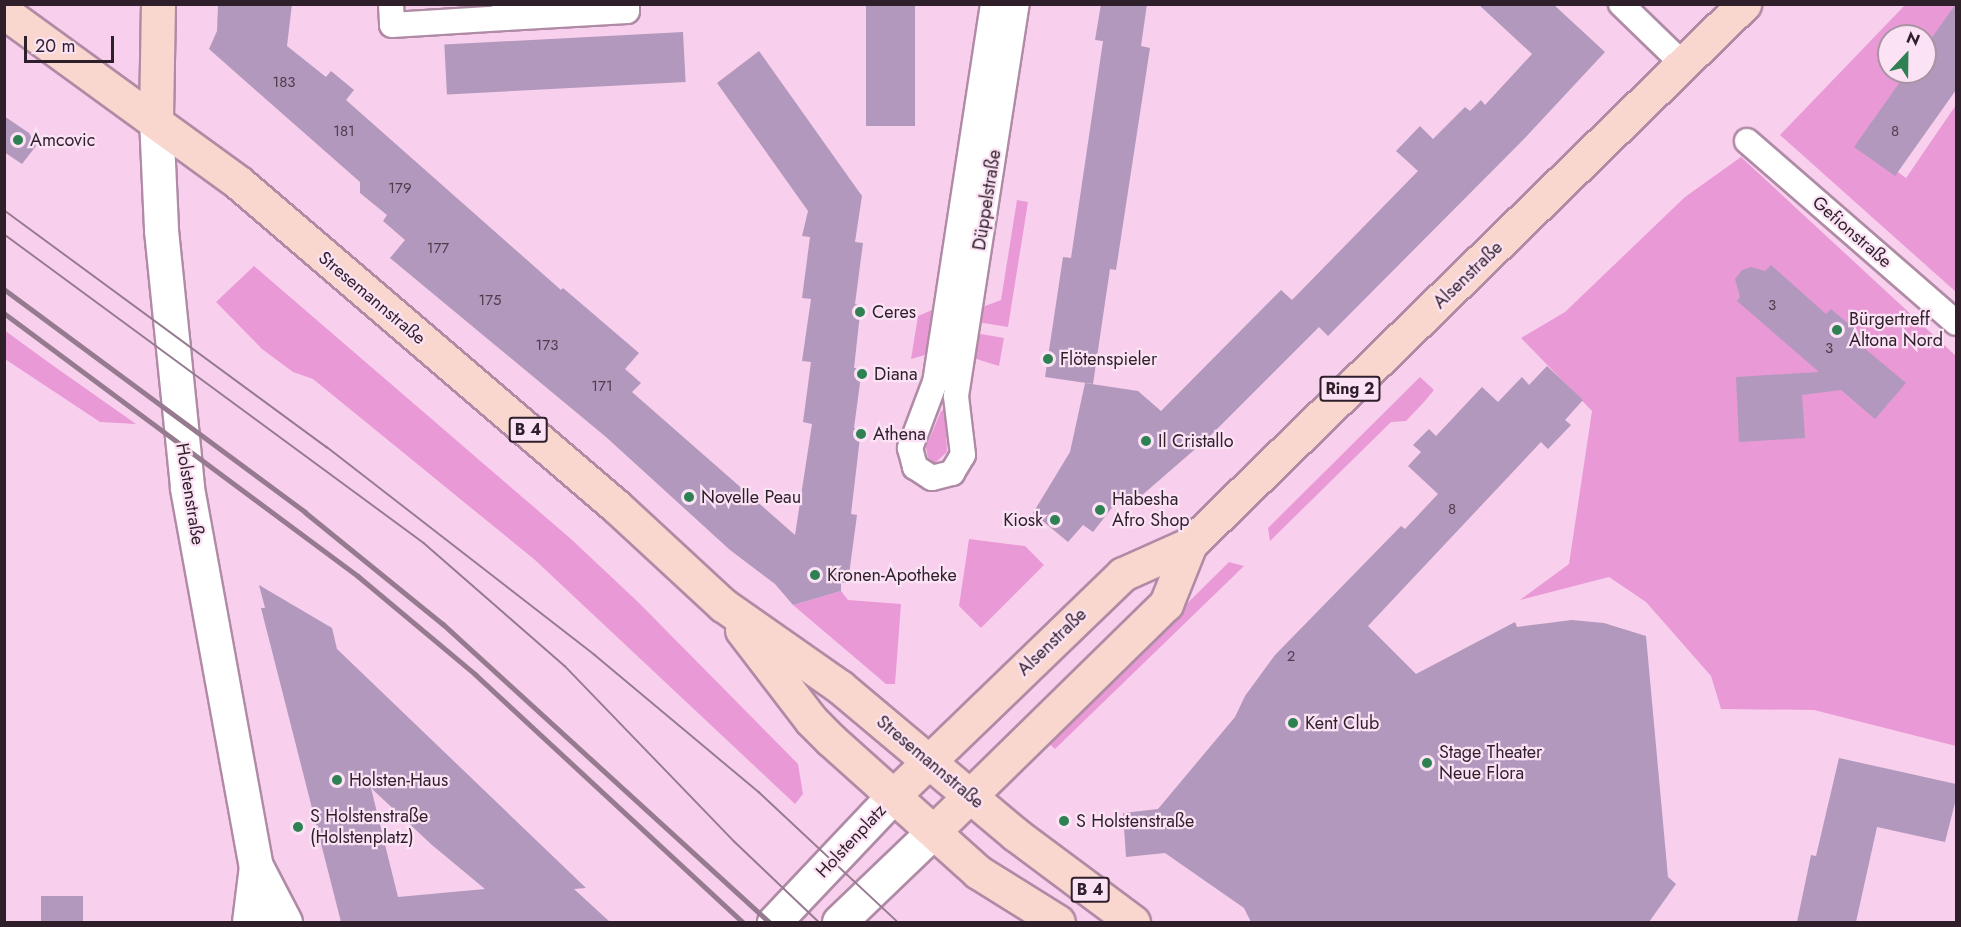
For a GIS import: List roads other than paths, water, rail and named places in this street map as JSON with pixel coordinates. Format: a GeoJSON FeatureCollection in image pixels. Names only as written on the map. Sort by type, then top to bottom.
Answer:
{"type":"FeatureCollection","features":[{"type":"Feature","properties":{"kind":"main road"},"geometry":{"type":"LineString","coordinates":[[156,118],[158,4]]}},
{"type":"Feature","properties":{"kind":"main road","name":"Alsenstraße"},"geometry":{"type":"LineString","coordinates":[[929,760],[1123,574],[1190,544],[1684,65],[1744,4]]}},
{"type":"Feature","properties":{"kind":"main road","name":"Stresemannstraße"},"geometry":{"type":"LineString","coordinates":[[4,12],[156,118],[239,183],[557,454],[723,605],[840,687],[1045,859],[1133,922]]}},
{"type":"Feature","properties":{"kind":"main road","name":"Holstenstraße"},"geometry":{"type":"LineString","coordinates":[[156,118],[161,230],[187,488],[256,866],[285,922]]}},
{"type":"Feature","properties":{"kind":"main road","name":"Alsenstraße"},"geometry":{"type":"LineString","coordinates":[[970,795],[1166,604],[1190,544]]}},
{"type":"Feature","properties":{"kind":"main road","name":"Stresemannstraße"},"geometry":{"type":"LineString","coordinates":[[723,605],[811,720],[978,872],[1058,922]]}},
{"type":"Feature","properties":{"kind":"main road","name":"Holstenplatz"},"geometry":{"type":"LineString","coordinates":[[774,922],[929,760]]}},
{"type":"Feature","properties":{"kind":"main road","name":"Ring 2"},"geometry":{"type":"LineString","coordinates":[[839,922],[970,795]]}},
{"type":"Feature","properties":{"kind":"main road","name":"Holstenstraße"},"geometry":{"type":"LineString","coordinates":[[249,922],[256,866]]}},
{"type":"Feature","properties":{"kind":"street"},"geometry":{"type":"LineString","coordinates":[[391,4],[392,25],[505,11],[627,11],[627,4]]}},
{"type":"Feature","properties":{"kind":"street","name":"Düppelstraße"},"geometry":{"type":"LineString","coordinates":[[993,4],[932,392],[910,454],[915,467],[932,478],[952,473],[963,455],[956,396],[1017,4]]}},
{"type":"Feature","properties":{"kind":"street"},"geometry":{"type":"LineString","coordinates":[[1621,4],[1684,65]]}},
{"type":"Feature","properties":{"kind":"street","name":"Gefionstraße"},"geometry":{"type":"LineString","coordinates":[[1747,141],[1956,323]]}},
{"type":"Feature","properties":{"kind":"street"},"geometry":{"type":"LineString","coordinates":[[932,392],[956,396]]}},
{"type":"Feature","properties":{"kind":"tram line"},"geometry":{"type":"LineString","coordinates":[[4,210],[327,447],[595,655],[759,792],[898,922]]}},
{"type":"Feature","properties":{"kind":"tram line"},"geometry":{"type":"LineString","coordinates":[[4,234],[424,543],[565,666],[734,841],[819,922]]}},
{"type":"Feature","properties":{"kind":"railway"},"geometry":{"type":"LineString","coordinates":[[4,289],[305,512],[443,624],[769,922]]}},
{"type":"Feature","properties":{"kind":"railway"},"geometry":{"type":"LineString","coordinates":[[4,313],[358,576],[475,674],[743,922]]}},
{"type":"Feature","properties":{"kind":"place","name":"Amcovic"},"geometry":{"type":"Point","coordinates":[18,140]}},
{"type":"Feature","properties":{"kind":"place","name":"Ceres"},"geometry":{"type":"Point","coordinates":[860,312]}},
{"type":"Feature","properties":{"kind":"place","name":"Bürgertreff Altona Nord"},"geometry":{"type":"Point","coordinates":[1837,330]}},
{"type":"Feature","properties":{"kind":"place","name":"Flötenspieler"},"geometry":{"type":"Point","coordinates":[1048,359]}},
{"type":"Feature","properties":{"kind":"place","name":"Diana"},"geometry":{"type":"Point","coordinates":[862,374]}},
{"type":"Feature","properties":{"kind":"place","name":"Athena"},"geometry":{"type":"Point","coordinates":[861,434]}},
{"type":"Feature","properties":{"kind":"place","name":"Il Cristallo"},"geometry":{"type":"Point","coordinates":[1146,441]}},
{"type":"Feature","properties":{"kind":"place","name":"Novelle Peau"},"geometry":{"type":"Point","coordinates":[689,497]}},
{"type":"Feature","properties":{"kind":"place","name":"Habesha Afro Shop"},"geometry":{"type":"Point","coordinates":[1100,510]}},
{"type":"Feature","properties":{"kind":"place","name":"Kiosk"},"geometry":{"type":"Point","coordinates":[1055,520]}},
{"type":"Feature","properties":{"kind":"place","name":"Kronen-Apotheke"},"geometry":{"type":"Point","coordinates":[815,575]}},
{"type":"Feature","properties":{"kind":"place","name":"Kent Club"},"geometry":{"type":"Point","coordinates":[1293,723]}},
{"type":"Feature","properties":{"kind":"place","name":"Stage Theater Neue Flora"},"geometry":{"type":"Point","coordinates":[1427,763]}},
{"type":"Feature","properties":{"kind":"place","name":"Holsten-Haus"},"geometry":{"type":"Point","coordinates":[337,780]}},
{"type":"Feature","properties":{"kind":"place","name":"S Holstenstraße"},"geometry":{"type":"Point","coordinates":[1064,821]}},
{"type":"Feature","properties":{"kind":"place","name":"S Holstenstraße (Holstenplatz)"},"geometry":{"type":"Point","coordinates":[298,827]}}]}
